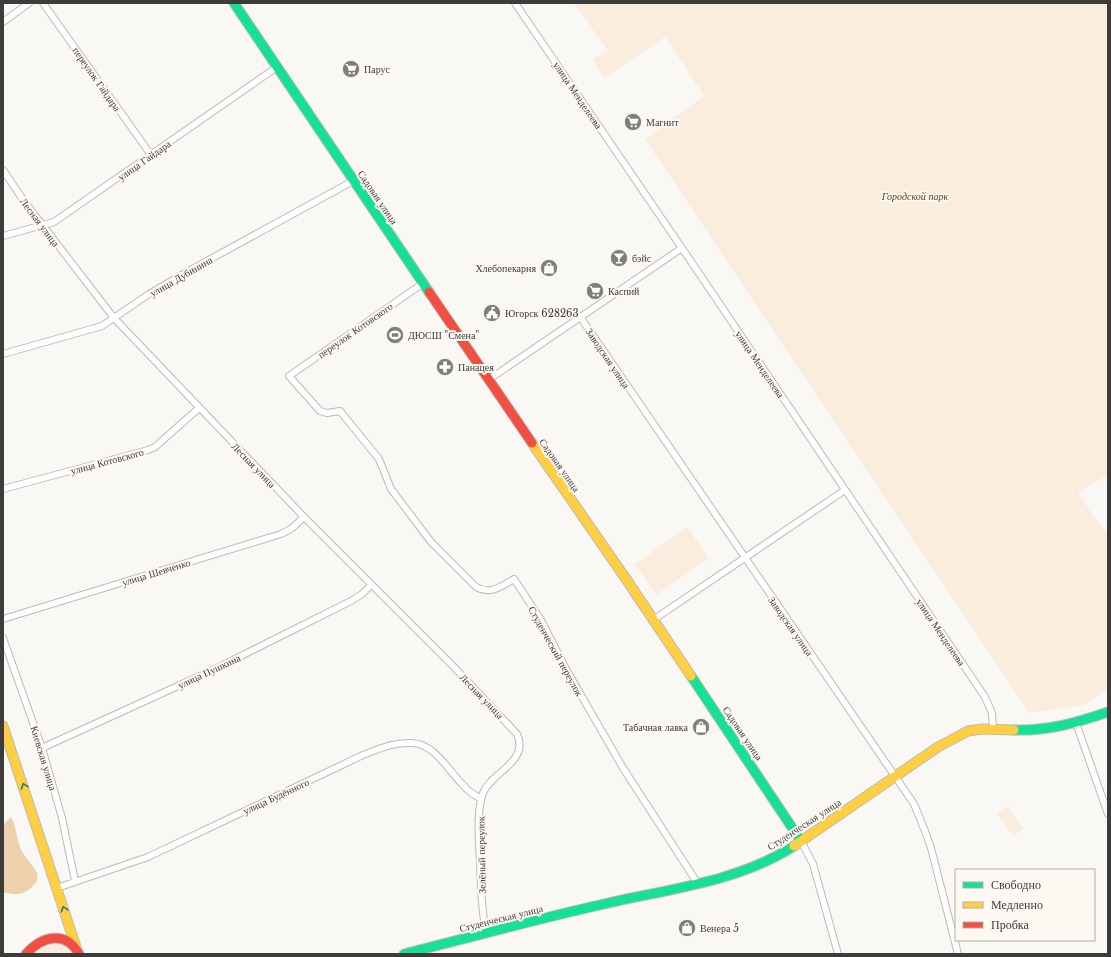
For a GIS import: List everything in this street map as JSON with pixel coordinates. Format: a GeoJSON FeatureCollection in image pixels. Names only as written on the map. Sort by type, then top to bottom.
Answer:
{"type":"FeatureCollection","features":[{"type":"Feature","properties":{"kind":"street"},"geometry":{"type":"LineString","coordinates":[[3,22],[29,3]]}},
{"type":"Feature","properties":{"kind":"street","name":"переулок Гайдара"},"geometry":{"type":"LineString","coordinates":[[43,3],[151,154]]}},
{"type":"Feature","properties":{"kind":"street","name":"Садовая улица"},"geometry":{"type":"LineString","coordinates":[[234,3],[422,284],[653,620],[801,841],[813,864],[838,954]]}},
{"type":"Feature","properties":{"kind":"street","name":"улица Менделеева"},"geometry":{"type":"LineString","coordinates":[[515,3],[985,697],[992,713],[993,729]]}},
{"type":"Feature","properties":{"kind":"street","name":"улица Гайдара"},"geometry":{"type":"LineString","coordinates":[[3,236],[54,222],[278,67]]}},
{"type":"Feature","properties":{"kind":"street","name":"Лесная улица"},"geometry":{"type":"LineString","coordinates":[[3,170],[114,318],[304,517],[512,727],[519,738],[520,745]]}},
{"type":"Feature","properties":{"kind":"street","name":"улица Дубинина"},"geometry":{"type":"LineString","coordinates":[[3,354],[102,326],[149,294],[185,273],[353,181]]}},
{"type":"Feature","properties":{"kind":"street"},"geometry":{"type":"LineString","coordinates":[[488,380],[682,248]]}},
{"type":"Feature","properties":{"kind":"street","name":"переулок Котовского"},"geometry":{"type":"LineString","coordinates":[[289,376],[422,284]]}},
{"type":"Feature","properties":{"kind":"street","name":"Заводская улица"},"geometry":{"type":"LineString","coordinates":[[581,318],[914,804],[925,831],[958,954]]}},
{"type":"Feature","properties":{"kind":"street","name":"Студенческий переулок"},"geometry":{"type":"LineString","coordinates":[[289,376],[320,411],[327,413],[340,411],[379,459],[391,489],[431,542],[476,586],[482,590],[495,590],[514,579],[541,620],[566,669],[623,768],[698,884]]}},
{"type":"Feature","properties":{"kind":"street","name":"улица Котовского"},"geometry":{"type":"LineString","coordinates":[[3,489],[148,450],[155,447],[199,408]]}},
{"type":"Feature","properties":{"kind":"street"},"geometry":{"type":"LineString","coordinates":[[653,620],[845,490]]}},
{"type":"Feature","properties":{"kind":"street","name":"улица Шевченко"},"geometry":{"type":"LineString","coordinates":[[3,619],[282,534],[291,529],[304,517]]}},
{"type":"Feature","properties":{"kind":"street","name":"улица Пушкина"},"geometry":{"type":"LineString","coordinates":[[42,748],[219,667],[351,601],[362,594],[371,585]]}},
{"type":"Feature","properties":{"kind":"street","name":"Киевская улица"},"geometry":{"type":"LineString","coordinates":[[3,638],[42,748],[62,818],[75,881]]}},
{"type":"Feature","properties":{"kind":"street","name":"Студенческая улица"},"geometry":{"type":"LineString","coordinates":[[404,954],[486,932],[698,884],[767,861],[801,841],[895,776],[958,735],[975,730],[1036,729],[1076,723],[1108,713]]}},
{"type":"Feature","properties":{"kind":"street"},"geometry":{"type":"LineString","coordinates":[[1076,723],[1108,814]]}},
{"type":"Feature","properties":{"kind":"street"},"geometry":{"type":"LineString","coordinates":[[3,726],[77,950]]}},
{"type":"Feature","properties":{"kind":"street","name":"улица Будённого"},"geometry":{"type":"LineString","coordinates":[[57,888],[148,857],[364,755],[401,743],[422,744],[439,757],[462,785],[481,799]]}},
{"type":"Feature","properties":{"kind":"street","name":"Зелёный переулок"},"geometry":{"type":"LineString","coordinates":[[486,932],[482,903],[479,849],[479,818],[481,799],[489,784],[515,759],[519,752],[520,745]]}},
{"type":"Feature","properties":{"kind":"street"},"geometry":{"type":"LineString","coordinates":[[26,954],[35,945],[55,938],[66,940],[77,950]]}},
{"type":"Feature","properties":{"kind":"green space","name":"Городской парк"},"geometry":{"type":"Polygon","coordinates":[[[574,3],[1108,3],[1108,474],[1078,493],[1108,536],[1108,689],[1084,705],[1029,713],[645,139],[704,96],[665,37],[604,78],[592,60],[607,50],[574,3]]]}},
{"type":"Feature","properties":{"kind":"green space"},"geometry":{"type":"Polygon","coordinates":[[[687,527],[709,558],[656,595],[635,564],[687,527]]]}},
{"type":"Feature","properties":{"kind":"green space"},"geometry":{"type":"Polygon","coordinates":[[[1008,806],[1024,829],[1013,836],[997,813],[1008,806]]]}},
{"type":"Feature","properties":{"kind":"green space"},"geometry":{"type":"Polygon","coordinates":[[[61,944],[66,946],[72,954],[33,954],[46,947],[61,944]]]}},
{"type":"Feature","properties":{"kind":"shaded area"},"geometry":{"type":"Polygon","coordinates":[[[11,817],[22,851],[36,870],[38,876],[36,882],[31,888],[20,894],[3,892],[3,825],[11,817]]]}},
{"type":"Feature","properties":{"kind":"traffic: fast"},"geometry":{"type":"LineString","coordinates":[[234,3],[429,292]]}},
{"type":"Feature","properties":{"kind":"traffic: fast"},"geometry":{"type":"LineString","coordinates":[[691,676],[801,841]]}},
{"type":"Feature","properties":{"kind":"traffic: fast"},"geometry":{"type":"LineString","coordinates":[[1014,730],[1062,726],[1108,712]]}},
{"type":"Feature","properties":{"kind":"traffic: fast"},"geometry":{"type":"LineString","coordinates":[[404,954],[604,904],[702,883],[750,868],[794,846]]}},
{"type":"Feature","properties":{"kind":"traffic: slow"},"geometry":{"type":"LineString","coordinates":[[532,443],[691,676]]}},
{"type":"Feature","properties":{"kind":"traffic: slow"},"geometry":{"type":"LineString","coordinates":[[3,726],[76,947]]}},
{"type":"Feature","properties":{"kind":"traffic: slow"},"geometry":{"type":"LineString","coordinates":[[794,846],[938,747],[968,731],[982,729],[1014,730]]}},
{"type":"Feature","properties":{"kind":"traffic: jam"},"geometry":{"type":"LineString","coordinates":[[429,292],[532,443]]}},
{"type":"Feature","properties":{"kind":"traffic: jam"},"geometry":{"type":"LineString","coordinates":[[26,954],[39,943],[54,938],[67,941],[74,946],[79,954]]}},
{"type":"Feature","properties":{"kind":"place","name":"Парус"},"geometry":{"type":"Point","coordinates":[351,69]}},
{"type":"Feature","properties":{"kind":"place","name":"Магнит"},"geometry":{"type":"Point","coordinates":[633,122]}},
{"type":"Feature","properties":{"kind":"place","name":"бэйс"},"geometry":{"type":"Point","coordinates":[619,258]}},
{"type":"Feature","properties":{"kind":"place","name":"Хлебопекарня"},"geometry":{"type":"Point","coordinates":[549,268]}},
{"type":"Feature","properties":{"kind":"place","name":"Каспий"},"geometry":{"type":"Point","coordinates":[595,291]}},
{"type":"Feature","properties":{"kind":"place","name":"Югорск 628263"},"geometry":{"type":"Point","coordinates":[492,313]}},
{"type":"Feature","properties":{"kind":"place","name":"ДЮСШ \"Смена\""},"geometry":{"type":"Point","coordinates":[395,335]}},
{"type":"Feature","properties":{"kind":"place","name":"Панацея"},"geometry":{"type":"Point","coordinates":[445,367]}},
{"type":"Feature","properties":{"kind":"place","name":"Табачная лавка"},"geometry":{"type":"Point","coordinates":[701,727]}},
{"type":"Feature","properties":{"kind":"place","name":"Венера 5"},"geometry":{"type":"Point","coordinates":[687,928]}}]}
